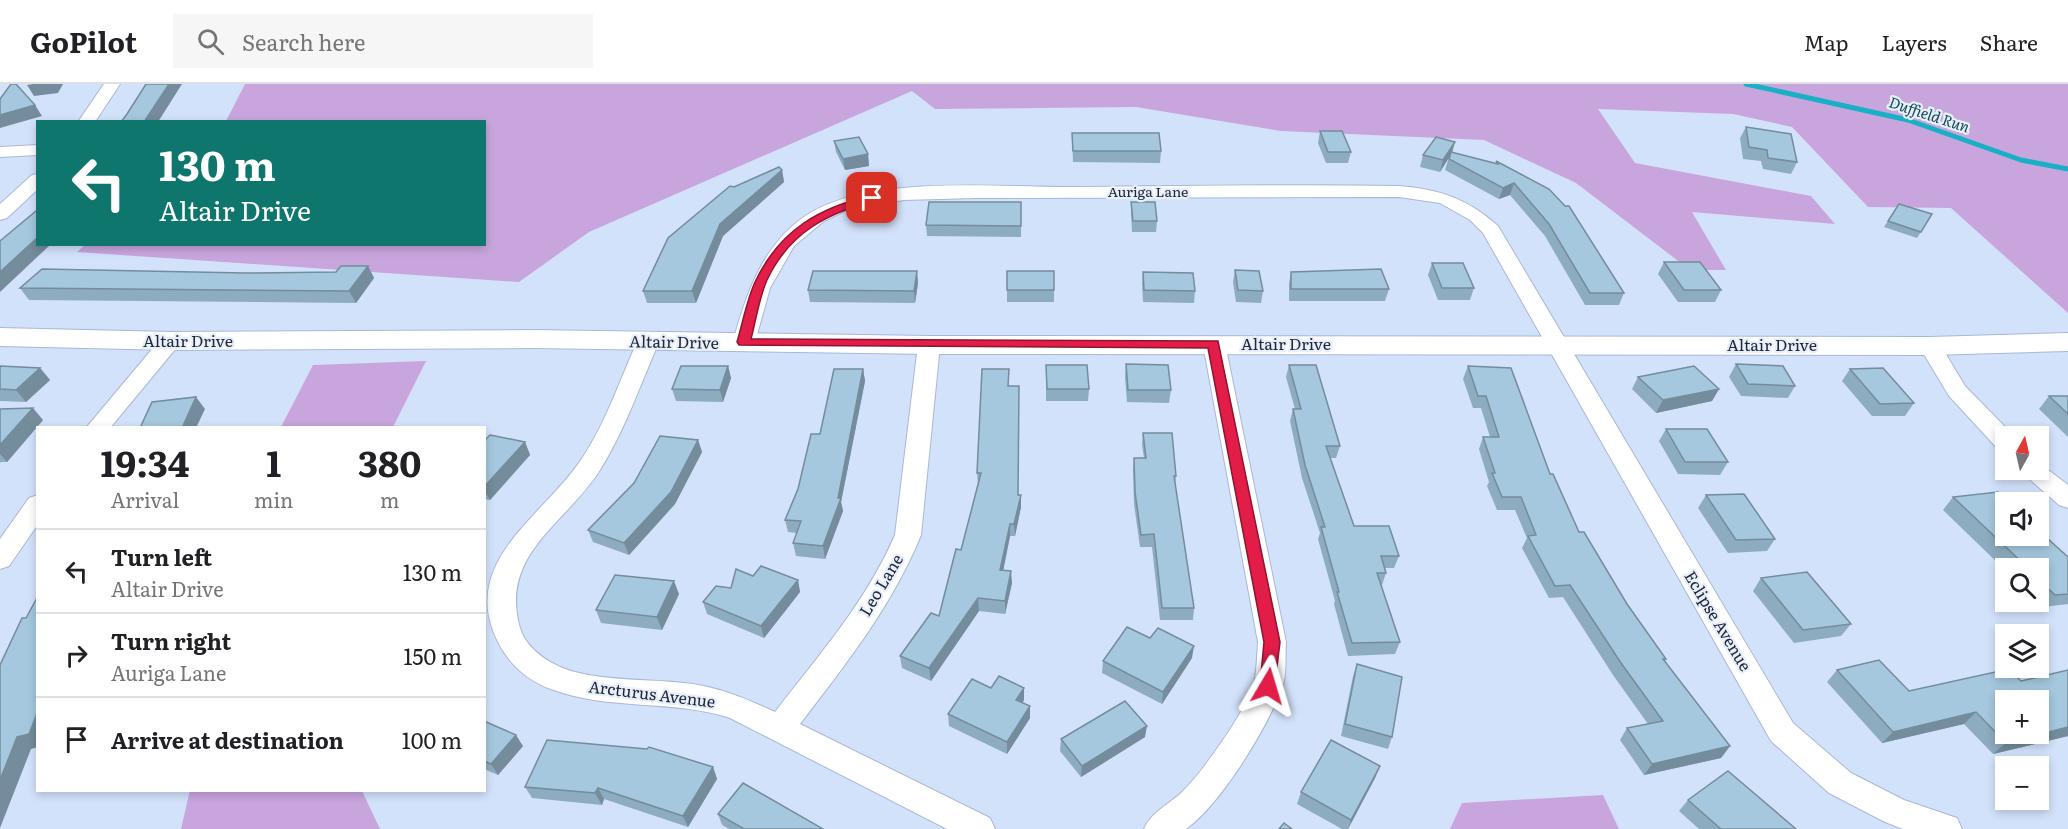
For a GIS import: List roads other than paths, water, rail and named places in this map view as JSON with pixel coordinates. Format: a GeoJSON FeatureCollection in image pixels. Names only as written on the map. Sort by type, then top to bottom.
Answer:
{"type":"FeatureCollection","features":[{"type":"Feature","properties":{"kind":"street"},"geometry":{"type":"LineString","coordinates":[[87,120],[112,84]]}},
{"type":"Feature","properties":{"kind":"street"},"geometry":{"type":"LineString","coordinates":[[0,152],[36,150]]}},
{"type":"Feature","properties":{"kind":"street"},"geometry":{"type":"LineString","coordinates":[[0,214],[36,181]]}},
{"type":"Feature","properties":{"kind":"street","name":"Auriga Lane"},"geometry":{"type":"LineString","coordinates":[[744,342],[761,281],[780,249],[817,217],[858,200],[933,194],[1362,190],[1431,195],[1450,199],[1468,208],[1491,230],[1555,344]]}},
{"type":"Feature","properties":{"kind":"street","name":"Altair Drive"},"geometry":{"type":"LineString","coordinates":[[0,337],[171,341],[533,339],[929,345],[1930,346],[2068,342]]}},
{"type":"Feature","properties":{"kind":"street"},"geometry":{"type":"LineString","coordinates":[[99,426],[171,341]]}},
{"type":"Feature","properties":{"kind":"street","name":"Arcturus Avenue"},"geometry":{"type":"LineString","coordinates":[[648,342],[613,422],[591,464],[576,487],[513,558],[502,581],[502,601],[509,637],[520,653],[556,679],[620,692],[703,698],[738,708],[979,829]]}},
{"type":"Feature","properties":{"kind":"street"},"geometry":{"type":"LineString","coordinates":[[1160,829],[1174,821],[1208,787],[1268,686],[1272,668],[1272,642],[1214,344]]}},
{"type":"Feature","properties":{"kind":"street","name":"Eclipse Avenue"},"geometry":{"type":"LineString","coordinates":[[1555,344],[1782,732],[1840,783],[1896,812],[1946,829]]}},
{"type":"Feature","properties":{"kind":"street","name":"Leo Lane"},"geometry":{"type":"LineString","coordinates":[[779,729],[878,597],[899,560],[908,535],[929,345]]}},
{"type":"Feature","properties":{"kind":"street"},"geometry":{"type":"LineString","coordinates":[[1930,346],[1957,392],[1995,432]]}},
{"type":"Feature","properties":{"kind":"street"},"geometry":{"type":"LineString","coordinates":[[2046,480],[2068,499]]}},
{"type":"Feature","properties":{"kind":"street"},"geometry":{"type":"LineString","coordinates":[[0,559],[36,507]]}},
{"type":"Feature","properties":{"kind":"waterway","name":"Duffield Run"},"geometry":{"type":"LineString","coordinates":[[1746,84],[1908,120],[2021,160],[2068,169]]}}]}
